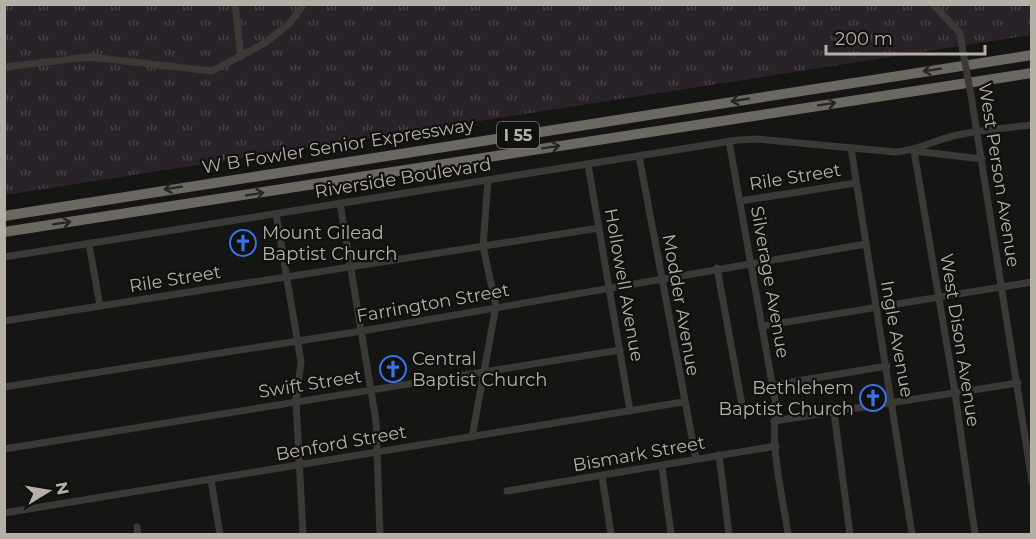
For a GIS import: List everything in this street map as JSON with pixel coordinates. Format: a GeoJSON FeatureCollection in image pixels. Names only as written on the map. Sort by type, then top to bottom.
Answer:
{"type":"FeatureCollection","features":[{"type":"Feature","properties":{"kind":"highway","name":"W B Fowler Senior Expressway"},"geometry":{"type":"LineString","coordinates":[[4,216],[1032,55]]}},
{"type":"Feature","properties":{"kind":"highway","name":"W B Fowler Senior Expressway"},"geometry":{"type":"LineString","coordinates":[[4,232],[1032,74]]}},
{"type":"Feature","properties":{"kind":"street"},"geometry":{"type":"LineString","coordinates":[[235,4],[241,57]]}},
{"type":"Feature","properties":{"kind":"street"},"geometry":{"type":"LineString","coordinates":[[4,67],[89,57],[212,71],[265,44],[290,23],[304,4]]}},
{"type":"Feature","properties":{"kind":"street","name":"West Person Avenue"},"geometry":{"type":"LineString","coordinates":[[933,4],[960,33],[978,131],[1032,481]]}},
{"type":"Feature","properties":{"kind":"street","name":"Riverside Boulevard"},"geometry":{"type":"LineString","coordinates":[[914,151],[921,146],[978,131],[1032,125]]}},
{"type":"Feature","properties":{"kind":"street","name":"Riverside Boulevard"},"geometry":{"type":"LineString","coordinates":[[4,257],[729,141],[757,139],[851,148],[914,151],[982,159]]}},
{"type":"Feature","properties":{"kind":"street","name":"Silverage Avenue"},"geometry":{"type":"LineString","coordinates":[[729,141],[777,411],[774,421],[776,446],[788,534]]}},
{"type":"Feature","properties":{"kind":"street","name":"Ingle Avenue"},"geometry":{"type":"LineString","coordinates":[[851,148],[893,402],[912,534]]}},
{"type":"Feature","properties":{"kind":"street","name":"West Dison Avenue"},"geometry":{"type":"LineString","coordinates":[[914,151],[955,393],[975,534]]}},
{"type":"Feature","properties":{"kind":"street","name":"Modder Avenue"},"geometry":{"type":"LineString","coordinates":[[639,156],[683,402],[696,459]]}},
{"type":"Feature","properties":{"kind":"street","name":"Hollowell Avenue"},"geometry":{"type":"LineString","coordinates":[[588,164],[630,411]]}},
{"type":"Feature","properties":{"kind":"street"},"geometry":{"type":"LineString","coordinates":[[472,437],[496,306],[483,246],[488,180]]}},
{"type":"Feature","properties":{"kind":"street","name":"Rile Street"},"geometry":{"type":"LineString","coordinates":[[740,201],[856,183]]}},
{"type":"Feature","properties":{"kind":"street"},"geometry":{"type":"LineString","coordinates":[[340,203],[372,388],[380,534]]}},
{"type":"Feature","properties":{"kind":"street"},"geometry":{"type":"LineString","coordinates":[[276,214],[301,362],[296,401],[303,534]]}},
{"type":"Feature","properties":{"kind":"street","name":"Rile Street"},"geometry":{"type":"LineString","coordinates":[[4,321],[599,228]]}},
{"type":"Feature","properties":{"kind":"street"},"geometry":{"type":"LineString","coordinates":[[89,244],[100,306]]}},
{"type":"Feature","properties":{"kind":"street","name":"Farrington Street"},"geometry":{"type":"LineString","coordinates":[[4,387],[362,331],[496,306],[866,244]]}},
{"type":"Feature","properties":{"kind":"street"},"geometry":{"type":"LineString","coordinates":[[717,268],[744,416]]}},
{"type":"Feature","properties":{"kind":"street"},"geometry":{"type":"LineString","coordinates":[[762,326],[1032,282]]}},
{"type":"Feature","properties":{"kind":"street","name":"Swift Street"},"geometry":{"type":"LineString","coordinates":[[4,449],[372,388],[620,350]]}},
{"type":"Feature","properties":{"kind":"street"},"geometry":{"type":"LineString","coordinates":[[773,385],[887,366]]}},
{"type":"Feature","properties":{"kind":"street"},"geometry":{"type":"LineString","coordinates":[[774,421],[1018,383]]}},
{"type":"Feature","properties":{"kind":"street","name":"Benford Street"},"geometry":{"type":"LineString","coordinates":[[4,513],[683,402]]}},
{"type":"Feature","properties":{"kind":"street"},"geometry":{"type":"LineString","coordinates":[[834,412],[850,534]]}},
{"type":"Feature","properties":{"kind":"street","name":"Bismark Street"},"geometry":{"type":"LineString","coordinates":[[507,491],[662,467],[776,446]]}},
{"type":"Feature","properties":{"kind":"street"},"geometry":{"type":"LineString","coordinates":[[719,455],[729,534]]}},
{"type":"Feature","properties":{"kind":"street"},"geometry":{"type":"LineString","coordinates":[[662,467],[671,534]]}},
{"type":"Feature","properties":{"kind":"street"},"geometry":{"type":"LineString","coordinates":[[602,477],[611,534]]}},
{"type":"Feature","properties":{"kind":"street"},"geometry":{"type":"LineString","coordinates":[[211,480],[220,534]]}},
{"type":"Feature","properties":{"kind":"green space"},"geometry":{"type":"Polygon","coordinates":[[[5,5],[1031,5],[1031,35],[5,195],[5,5]]]}},
{"type":"Feature","properties":{"kind":"place","name":"Mount Gilead Baptist Church"},"geometry":{"type":"Point","coordinates":[243,243]}},
{"type":"Feature","properties":{"kind":"place","name":"Central Baptist Church"},"geometry":{"type":"Point","coordinates":[393,369]}},
{"type":"Feature","properties":{"kind":"place","name":"Bethlehem Baptist Church"},"geometry":{"type":"Point","coordinates":[873,398]}}]}
